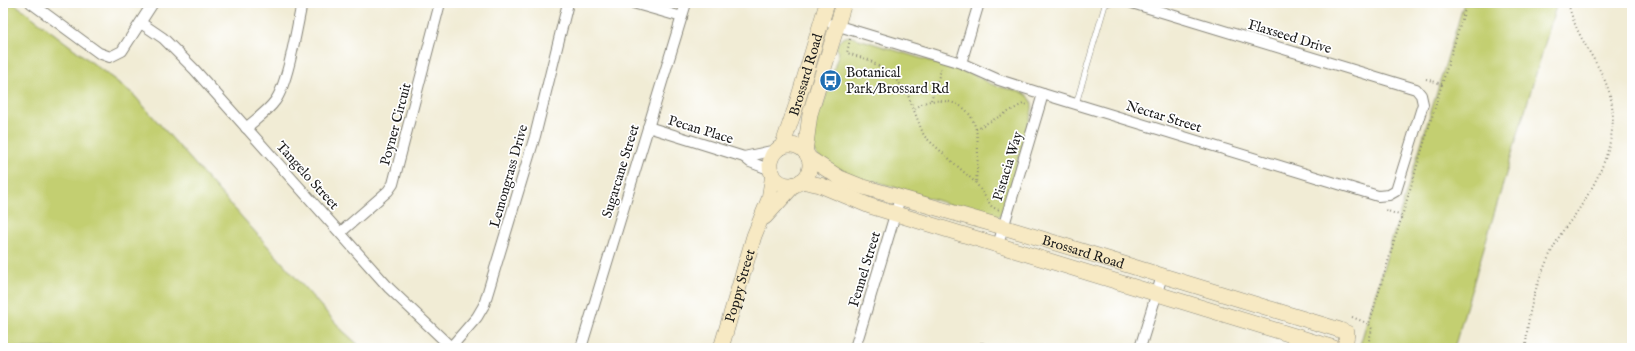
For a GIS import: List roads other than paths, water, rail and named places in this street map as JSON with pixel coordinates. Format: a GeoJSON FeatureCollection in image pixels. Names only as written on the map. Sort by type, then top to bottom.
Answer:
{"type":"FeatureCollection","features":[{"type":"Feature","properties":{"kind":"street"},"geometry":{"type":"LineString","coordinates":[[31,3],[98,53],[110,57],[122,51],[153,3]]}},
{"type":"Feature","properties":{"kind":"street"},"geometry":{"type":"LineString","coordinates":[[246,128],[275,101],[279,95],[285,78],[302,3]]}},
{"type":"Feature","properties":{"kind":"street","name":"Poyner Circuit"},"geometry":{"type":"LineString","coordinates":[[341,232],[388,191],[393,184],[440,3]]}},
{"type":"Feature","properties":{"kind":"street","name":"Lemongrass Drive"},"geometry":{"type":"LineString","coordinates":[[452,348],[477,317],[484,305],[535,136],[568,3]]}},
{"type":"Feature","properties":{"kind":"street"},"geometry":{"type":"LineString","coordinates":[[633,3],[682,17]]}},
{"type":"Feature","properties":{"kind":"street","name":"Sugarcane Street"},"geometry":{"type":"LineString","coordinates":[[581,348],[686,3]]}},
{"type":"Feature","properties":{"kind":"street","name":"Brossard Road"},"geometry":{"type":"LineString","coordinates":[[779,148],[827,3]]}},
{"type":"Feature","properties":{"kind":"street","name":"Brossard Road"},"geometry":{"type":"LineString","coordinates":[[844,3],[810,114],[807,155],[840,178],[860,186],[1003,227],[1347,333],[1345,348]]}},
{"type":"Feature","properties":{"kind":"street"},"geometry":{"type":"LineString","coordinates":[[961,63],[979,3]]}},
{"type":"Feature","properties":{"kind":"street","name":"Flaxseed Drive"},"geometry":{"type":"LineString","coordinates":[[1132,3],[1416,89]]}},
{"type":"Feature","properties":{"kind":"street","name":"Nectar Street"},"geometry":{"type":"LineString","coordinates":[[821,21],[961,63],[998,80],[1378,196],[1389,195],[1396,191],[1401,180],[1423,104],[1421,95],[1416,89]]}},
{"type":"Feature","properties":{"kind":"street","name":"Tangelo Street"},"geometry":{"type":"LineString","coordinates":[[140,24],[163,38],[175,49],[341,232],[389,288],[452,348]]}},
{"type":"Feature","properties":{"kind":"street","name":"Pistacia Way"},"geometry":{"type":"LineString","coordinates":[[998,245],[1043,94]]}},
{"type":"Feature","properties":{"kind":"street","name":"Pecan Place"},"geometry":{"type":"LineString","coordinates":[[648,127],[744,157],[750,162],[772,172]]}},
{"type":"Feature","properties":{"kind":"street"},"geometry":{"type":"LineString","coordinates":[[794,145],[807,155],[809,171],[798,183],[782,183],[772,172],[771,160],[779,148],[794,145]]}},
{"type":"Feature","properties":{"kind":"street","name":"Pecan Place"},"geometry":{"type":"LineString","coordinates":[[744,157],[779,148]]}},
{"type":"Feature","properties":{"kind":"street","name":"Poppy Street"},"geometry":{"type":"LineString","coordinates":[[720,348],[759,224],[769,199],[772,172]]}},
{"type":"Feature","properties":{"kind":"street","name":"Brossard Road"},"geometry":{"type":"LineString","coordinates":[[798,183],[820,185],[855,201],[895,214],[1334,348]]}},
{"type":"Feature","properties":{"kind":"street","name":"Poppy Street"},"geometry":{"type":"LineString","coordinates":[[759,224],[798,183]]}},
{"type":"Feature","properties":{"kind":"street","name":"Fennel Street"},"geometry":{"type":"LineString","coordinates":[[855,348],[900,198]]}},
{"type":"Feature","properties":{"kind":"street"},"geometry":{"type":"LineString","coordinates":[[1140,348],[1162,276]]}},
{"type":"Feature","properties":{"kind":"lane"},"geometry":{"type":"LineString","coordinates":[[1076,104],[1106,5],[1109,3]]}},
{"type":"Feature","properties":{"kind":"place","name":"Botanical Park/Brossard Rd"},"geometry":{"type":"Point","coordinates":[831,80]}}]}
